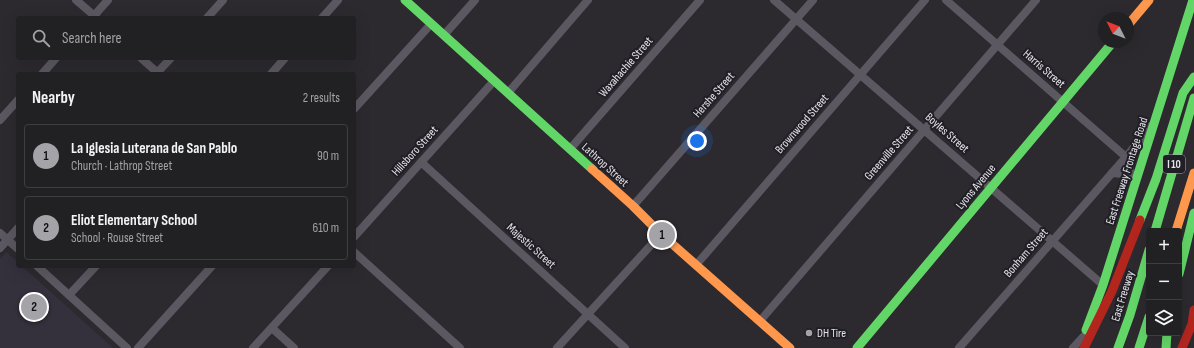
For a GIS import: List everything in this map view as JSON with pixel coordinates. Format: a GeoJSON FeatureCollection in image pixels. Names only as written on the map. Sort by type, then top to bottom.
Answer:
{"type":"FeatureCollection","features":[{"type":"Feature","properties":{"kind":"main road","name":"Lathrop Street"},"geometry":{"type":"LineString","coordinates":[[405,0],[633,206],[661,234],[790,348]]}},
{"type":"Feature","properties":{"kind":"main road"},"geometry":{"type":"LineString","coordinates":[[1134,18],[1149,0]]}},
{"type":"Feature","properties":{"kind":"main road","name":"East Freeway Frontage Road"},"geometry":{"type":"LineString","coordinates":[[1079,348],[1103,285],[1135,175],[1156,120],[1193,0]]}},
{"type":"Feature","properties":{"kind":"main road","name":"Lyons Avenue"},"geometry":{"type":"LineString","coordinates":[[857,348],[1108,48]]}},
{"type":"Feature","properties":{"kind":"main road"},"geometry":{"type":"LineString","coordinates":[[1084,348],[1112,292],[1156,179],[1183,93],[1194,77]]}},
{"type":"Feature","properties":{"kind":"main road","name":"I 10"},"geometry":{"type":"LineString","coordinates":[[1156,228],[1194,98]]}},
{"type":"Feature","properties":{"kind":"main road","name":"I 10"},"geometry":{"type":"LineString","coordinates":[[1177,228],[1194,173]]}},
{"type":"Feature","properties":{"kind":"main road"},"geometry":{"type":"LineString","coordinates":[[1181,264],[1194,213]]}},
{"type":"Feature","properties":{"kind":"main road","name":"East Freeway"},"geometry":{"type":"LineString","coordinates":[[1118,348],[1130,315],[1146,260]]}},
{"type":"Feature","properties":{"kind":"main road"},"geometry":{"type":"LineString","coordinates":[[1182,348],[1193,323],[1194,310]]}},
{"type":"Feature","properties":{"kind":"main road"},"geometry":{"type":"LineString","coordinates":[[1139,348],[1146,326]]}},
{"type":"Feature","properties":{"kind":"main road"},"geometry":{"type":"LineString","coordinates":[[1166,348],[1168,336]]}},
{"type":"Feature","properties":{"kind":"street"},"geometry":{"type":"LineString","coordinates":[[76,0],[93,16]]}},
{"type":"Feature","properties":{"kind":"street"},"geometry":{"type":"LineString","coordinates":[[95,16],[108,0]]}},
{"type":"Feature","properties":{"kind":"street"},"geometry":{"type":"LineString","coordinates":[[209,16],[223,0]]}},
{"type":"Feature","properties":{"kind":"street"},"geometry":{"type":"LineString","coordinates":[[324,16],[338,0]]}},
{"type":"Feature","properties":{"kind":"street"},"geometry":{"type":"LineString","coordinates":[[444,35],[474,0]]}},
{"type":"Feature","properties":{"kind":"street"},"geometry":{"type":"LineString","coordinates":[[508,93],[588,0]]}},
{"type":"Feature","properties":{"kind":"street","name":"Waxahachie Street"},"geometry":{"type":"LineString","coordinates":[[570,149],[700,0]]}},
{"type":"Feature","properties":{"kind":"street","name":"Boyles Street"},"geometry":{"type":"LineString","coordinates":[[774,0],[1103,285]]}},
{"type":"Feature","properties":{"kind":"street","name":"Hershe Street"},"geometry":{"type":"LineString","coordinates":[[633,206],[814,0]]}},
{"type":"Feature","properties":{"kind":"street","name":"Brownwood Street"},"geometry":{"type":"LineString","coordinates":[[696,265],[925,0]]}},
{"type":"Feature","properties":{"kind":"street","name":"Harris Street"},"geometry":{"type":"LineString","coordinates":[[946,0],[1126,157]]}},
{"type":"Feature","properties":{"kind":"street","name":"Greenville Street"},"geometry":{"type":"LineString","coordinates":[[760,321],[1036,0]]}},
{"type":"Feature","properties":{"kind":"street"},"geometry":{"type":"LineString","coordinates":[[356,107],[431,24]]}},
{"type":"Feature","properties":{"kind":"street"},"geometry":{"type":"LineString","coordinates":[[44,72],[54,60]]}},
{"type":"Feature","properties":{"kind":"street"},"geometry":{"type":"LineString","coordinates":[[143,60],[155,72]]}},
{"type":"Feature","properties":{"kind":"street"},"geometry":{"type":"LineString","coordinates":[[159,72],[169,60]]}},
{"type":"Feature","properties":{"kind":"street"},"geometry":{"type":"LineString","coordinates":[[273,72],[283,60]]}},
{"type":"Feature","properties":{"kind":"street","name":"Hillsboro Street"},"geometry":{"type":"LineString","coordinates":[[356,235],[494,80]]}},
{"type":"Feature","properties":{"kind":"street"},"geometry":{"type":"LineString","coordinates":[[0,120],[16,102]]}},
{"type":"Feature","properties":{"kind":"street","name":"Bonham Street"},"geometry":{"type":"LineString","coordinates":[[959,348],[1052,240],[1112,174],[1156,120]]}},
{"type":"Feature","properties":{"kind":"street"},"geometry":{"type":"LineString","coordinates":[[1112,174],[1135,175],[1126,157]]}},
{"type":"Feature","properties":{"kind":"street","name":"Majestic Street"},"geometry":{"type":"LineString","coordinates":[[420,162],[625,348]]}},
{"type":"Feature","properties":{"kind":"street"},"geometry":{"type":"LineString","coordinates":[[0,248],[16,230]]}},
{"type":"Feature","properties":{"kind":"street"},"geometry":{"type":"LineString","coordinates":[[0,233],[16,247]]}},
{"type":"Feature","properties":{"kind":"street"},"geometry":{"type":"LineString","coordinates":[[557,348],[661,234]]}},
{"type":"Feature","properties":{"kind":"street"},"geometry":{"type":"LineString","coordinates":[[356,254],[460,348]]}},
{"type":"Feature","properties":{"kind":"street"},"geometry":{"type":"LineString","coordinates":[[39,268],[127,348]]}},
{"type":"Feature","properties":{"kind":"street"},"geometry":{"type":"LineString","coordinates":[[69,295],[94,268]]}},
{"type":"Feature","properties":{"kind":"street"},"geometry":{"type":"LineString","coordinates":[[138,348],[210,268]]}},
{"type":"Feature","properties":{"kind":"street"},"geometry":{"type":"LineString","coordinates":[[253,348],[326,268]]}},
{"type":"Feature","properties":{"kind":"street"},"geometry":{"type":"LineString","coordinates":[[272,328],[294,348]]}},
{"type":"Feature","properties":{"kind":"street"},"geometry":{"type":"LineString","coordinates":[[1073,348],[1084,336]]}},
{"type":"Feature","properties":{"kind":"shaded area"},"geometry":{"type":"Polygon","coordinates":[[[6,252],[16,260],[16,268],[24,268],[113,348],[0,348],[0,259],[6,252]]]}},
{"type":"Feature","properties":{"kind":"traffic: fast"},"geometry":{"type":"LineString","coordinates":[[405,0],[592,169]]}},
{"type":"Feature","properties":{"kind":"traffic: fast"},"geometry":{"type":"LineString","coordinates":[[1086,330],[1103,285],[1193,0]]}},
{"type":"Feature","properties":{"kind":"traffic: fast"},"geometry":{"type":"LineString","coordinates":[[857,348],[1108,48]]}},
{"type":"Feature","properties":{"kind":"traffic: fast"},"geometry":{"type":"LineString","coordinates":[[1140,220],[1156,179],[1183,93],[1194,77]]}},
{"type":"Feature","properties":{"kind":"traffic: fast"},"geometry":{"type":"LineString","coordinates":[[1156,228],[1194,98]]}},
{"type":"Feature","properties":{"kind":"traffic: fast"},"geometry":{"type":"LineString","coordinates":[[1181,264],[1194,213]]}},
{"type":"Feature","properties":{"kind":"traffic: fast"},"geometry":{"type":"LineString","coordinates":[[1118,348],[1130,315],[1146,260]]}},
{"type":"Feature","properties":{"kind":"traffic: fast"},"geometry":{"type":"LineString","coordinates":[[1139,348],[1146,326]]}},
{"type":"Feature","properties":{"kind":"traffic: fast"},"geometry":{"type":"LineString","coordinates":[[1166,348],[1167,336]]}},
{"type":"Feature","properties":{"kind":"traffic: slow"},"geometry":{"type":"LineString","coordinates":[[1134,18],[1149,0]]}},
{"type":"Feature","properties":{"kind":"traffic: slow"},"geometry":{"type":"LineString","coordinates":[[592,169],[661,234],[790,348]]}},
{"type":"Feature","properties":{"kind":"traffic: slow"},"geometry":{"type":"LineString","coordinates":[[1177,228],[1194,173]]}},
{"type":"Feature","properties":{"kind":"traffic: jam"},"geometry":{"type":"LineString","coordinates":[[1084,348],[1112,291],[1140,220]]}},
{"type":"Feature","properties":{"kind":"traffic: jam"},"geometry":{"type":"LineString","coordinates":[[1182,348],[1192,324],[1194,310]]}},
{"type":"Feature","properties":{"kind":"place","name":"La Iglesia Luterana de San Pablo"},"geometry":{"type":"Point","coordinates":[662,235]}},
{"type":"Feature","properties":{"kind":"place","name":"Eliot Elementary School"},"geometry":{"type":"Point","coordinates":[34,307]}},
{"type":"Feature","properties":{"kind":"place","name":"DH Tire"},"geometry":{"type":"Point","coordinates":[809,333]}}]}
